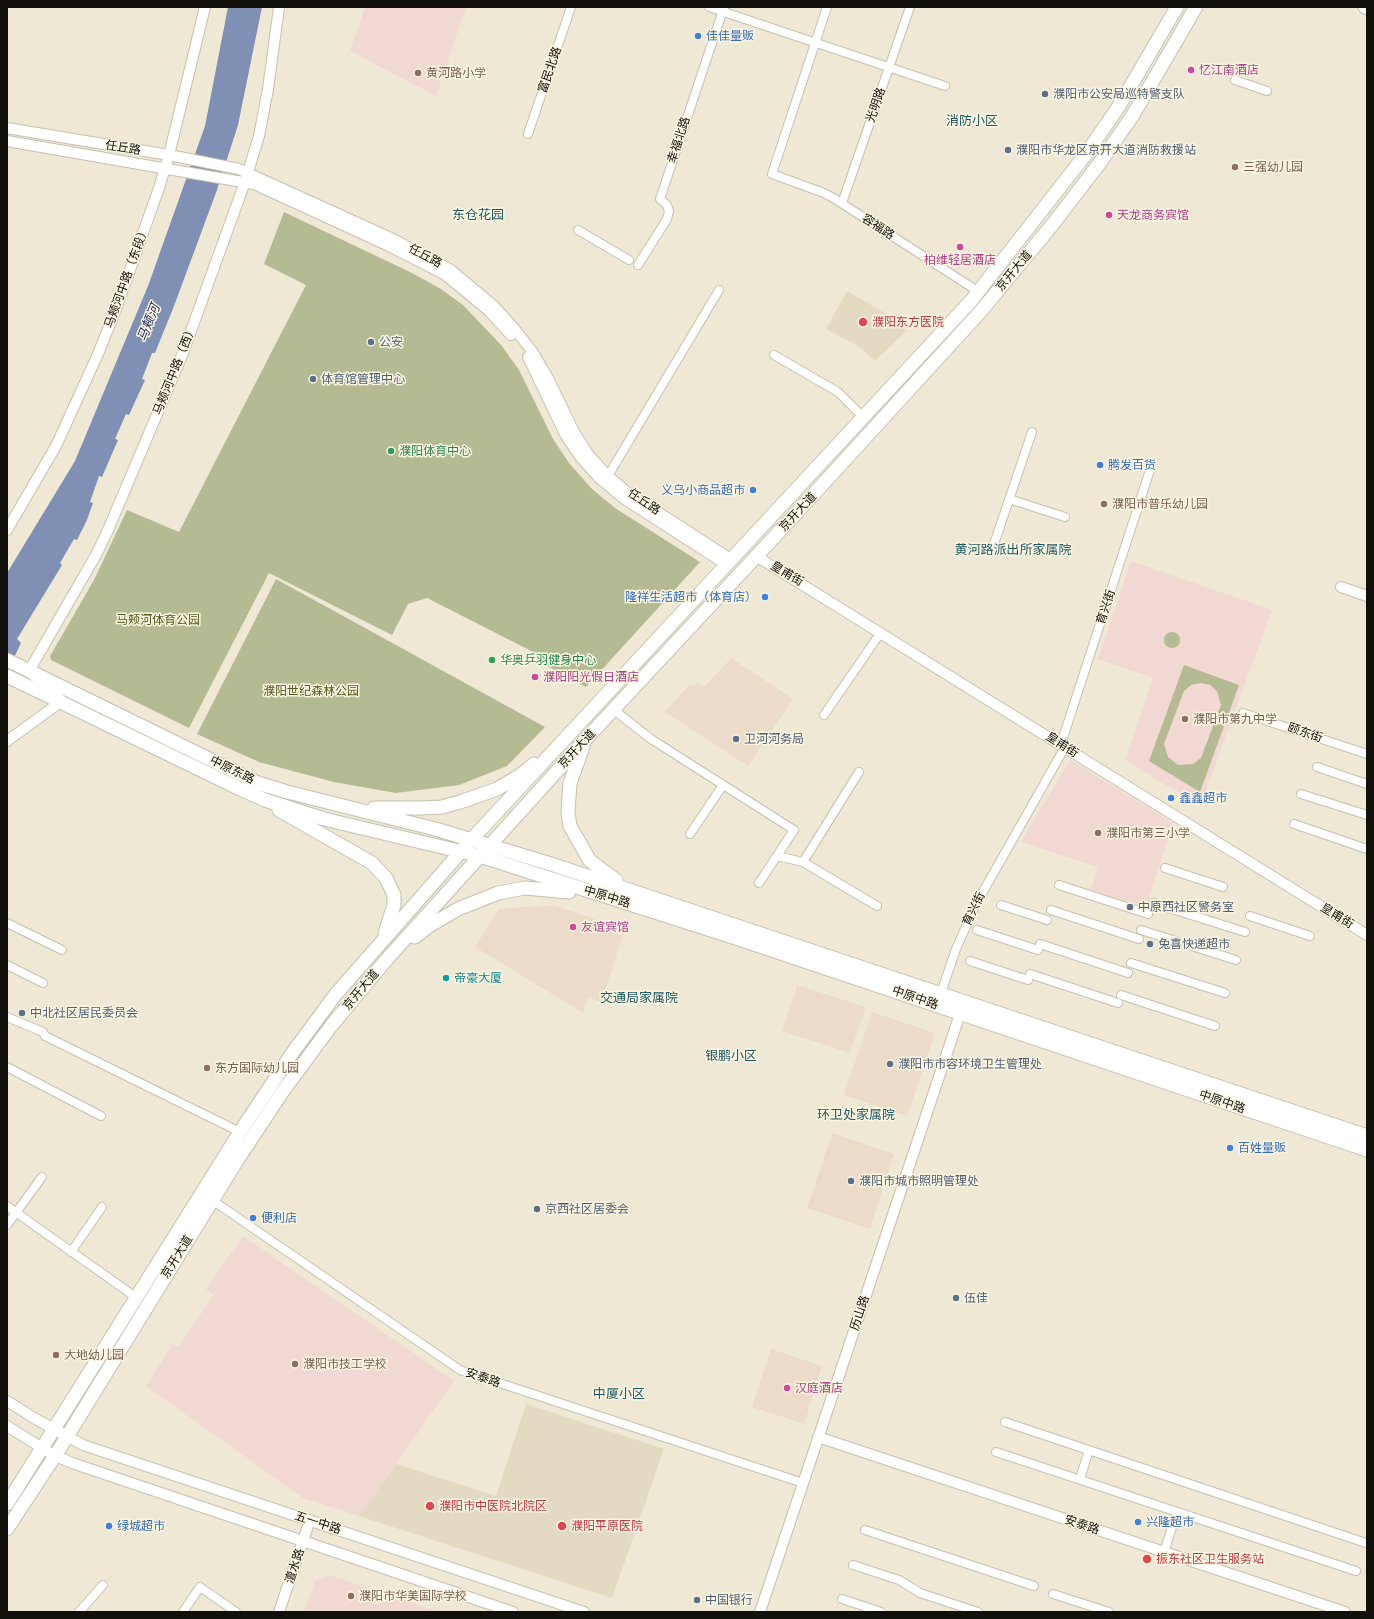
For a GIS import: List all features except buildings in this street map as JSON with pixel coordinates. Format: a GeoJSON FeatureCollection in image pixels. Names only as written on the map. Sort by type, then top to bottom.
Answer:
{"type":"FeatureCollection","features":[{"type":"Feature","properties":{"kind":"main road","name":"京开大道"},"geometry":{"type":"LineString","coordinates":[[7,1529],[67,1436],[207,1197],[240,1132],[319,1016],[472,839],[864,418],[979,292],[1086,154],[1119,106],[1177,7]]}},
{"type":"Feature","properties":{"kind":"main road","name":"京开大道"},"geometry":{"type":"LineString","coordinates":[[7,1504],[137,1298],[207,1197],[236,1162],[304,1061],[340,1015],[387,959],[586,739],[981,311],[1053,224],[1133,115],[1196,7]]}},
{"type":"Feature","properties":{"kind":"main road","name":"中原东路"},"geometry":{"type":"LineString","coordinates":[[10,661],[258,783],[341,806],[472,839]]}},
{"type":"Feature","properties":{"kind":"main road","name":"中原东路"},"geometry":{"type":"LineString","coordinates":[[8,676],[253,796],[324,819],[462,851]]}},
{"type":"Feature","properties":{"kind":"main road"},"geometry":{"type":"LineString","coordinates":[[341,806],[421,808],[442,807],[480,796],[497,789],[519,776],[568,737]]}},
{"type":"Feature","properties":{"kind":"main road"},"geometry":{"type":"LineString","coordinates":[[586,739],[570,783],[568,812],[570,826],[590,861],[604,872],[638,893]]}},
{"type":"Feature","properties":{"kind":"main road"},"geometry":{"type":"LineString","coordinates":[[253,796],[372,863],[386,878],[394,895],[391,920],[386,932],[361,966]]}},
{"type":"Feature","properties":{"kind":"main road","name":"中原中路"},"geometry":{"type":"LineString","coordinates":[[472,839],[941,993],[1367,1136]]}},
{"type":"Feature","properties":{"kind":"main road","name":"中原中路"},"geometry":{"type":"LineString","coordinates":[[462,851],[641,908],[1367,1150]]}},
{"type":"Feature","properties":{"kind":"main road"},"geometry":{"type":"LineString","coordinates":[[387,959],[429,926],[458,909],[498,892],[544,888],[641,908]]}},
{"type":"Feature","properties":{"kind":"street","name":"马颊河中路（东段）"},"geometry":{"type":"LineString","coordinates":[[7,530],[56,446],[98,354],[116,309],[169,155],[205,7]]}},
{"type":"Feature","properties":{"kind":"street","name":"马颊河中路（西）"},"geometry":{"type":"LineString","coordinates":[[29,671],[96,554],[108,530],[183,353],[242,176],[259,136],[265,107],[280,7]]}},
{"type":"Feature","properties":{"kind":"street","name":"富民北路"},"geometry":{"type":"LineString","coordinates":[[528,134],[571,7]]}},
{"type":"Feature","properties":{"kind":"street"},"geometry":{"type":"LineString","coordinates":[[709,7],[723,9],[815,43],[945,86]]}},
{"type":"Feature","properties":{"kind":"street"},"geometry":{"type":"LineString","coordinates":[[815,43],[827,7]]}},
{"type":"Feature","properties":{"kind":"street","name":"光明路"},"geometry":{"type":"LineString","coordinates":[[842,203],[910,7]]}},
{"type":"Feature","properties":{"kind":"street","name":"幸福北路"},"geometry":{"type":"LineString","coordinates":[[638,265],[667,219],[670,211],[667,205],[660,199],[723,9]]}},
{"type":"Feature","properties":{"kind":"street","name":"容福路"},"geometry":{"type":"LineString","coordinates":[[815,43],[772,174],[824,193],[842,203],[979,292]]}},
{"type":"Feature","properties":{"kind":"street"},"geometry":{"type":"LineString","coordinates":[[1235,80],[1266,91]]}},
{"type":"Feature","properties":{"kind":"street","name":"任丘路"},"geometry":{"type":"LineString","coordinates":[[7,128],[169,155],[242,176],[423,254],[450,270],[493,305],[513,326],[532,351],[548,378],[574,432],[588,454],[608,476],[627,492],[729,562]]}},
{"type":"Feature","properties":{"kind":"street","name":"任丘路"},"geometry":{"type":"LineString","coordinates":[[7,141],[165,168],[242,176],[254,184],[419,260],[444,274],[470,294],[508,330],[526,355],[541,380],[566,436],[581,458],[599,478],[623,498],[729,562]]}},
{"type":"Feature","properties":{"kind":"street"},"geometry":{"type":"LineString","coordinates":[[578,230],[630,260]]}},
{"type":"Feature","properties":{"kind":"street"},"geometry":{"type":"LineString","coordinates":[[608,476],[719,290]]}},
{"type":"Feature","properties":{"kind":"street"},"geometry":{"type":"LineString","coordinates":[[774,355],[832,389],[864,418]]}},
{"type":"Feature","properties":{"kind":"street"},"geometry":{"type":"LineString","coordinates":[[994,547],[1032,432]]}},
{"type":"Feature","properties":{"kind":"street","name":"育兴街"},"geometry":{"type":"LineString","coordinates":[[941,993],[956,949],[976,904],[1063,745],[1150,470]]}},
{"type":"Feature","properties":{"kind":"street"},"geometry":{"type":"LineString","coordinates":[[1009,499],[1065,518]]}},
{"type":"Feature","properties":{"kind":"street","name":"皇甫街"},"geometry":{"type":"LineString","coordinates":[[756,556],[881,632],[1367,935]]}},
{"type":"Feature","properties":{"kind":"street"},"geometry":{"type":"LineString","coordinates":[[1341,587],[1367,596]]}},
{"type":"Feature","properties":{"kind":"street"},"geometry":{"type":"LineString","coordinates":[[824,715],[881,632]]}},
{"type":"Feature","properties":{"kind":"street"},"geometry":{"type":"LineString","coordinates":[[7,741],[62,702],[29,671]]}},
{"type":"Feature","properties":{"kind":"street"},"geometry":{"type":"LineString","coordinates":[[614,710],[651,739],[794,830],[760,883]]}},
{"type":"Feature","properties":{"kind":"street","name":"颐东街"},"geometry":{"type":"LineString","coordinates":[[1243,713],[1367,754]]}},
{"type":"Feature","properties":{"kind":"street"},"geometry":{"type":"LineString","coordinates":[[1317,767],[1367,784]]}},
{"type":"Feature","properties":{"kind":"street"},"geometry":{"type":"LineString","coordinates":[[803,862],[859,772]]}},
{"type":"Feature","properties":{"kind":"street"},"geometry":{"type":"LineString","coordinates":[[690,834],[723,784]]}},
{"type":"Feature","properties":{"kind":"street"},"geometry":{"type":"LineString","coordinates":[[1301,794],[1367,815]]}},
{"type":"Feature","properties":{"kind":"street"},"geometry":{"type":"LineString","coordinates":[[1294,824],[1367,849]]}},
{"type":"Feature","properties":{"kind":"street"},"geometry":{"type":"LineString","coordinates":[[777,856],[803,862],[877,906]]}},
{"type":"Feature","properties":{"kind":"street"},"geometry":{"type":"LineString","coordinates":[[1165,868],[1223,887]]}},
{"type":"Feature","properties":{"kind":"street"},"geometry":{"type":"LineString","coordinates":[[1059,885],[1148,914]]}},
{"type":"Feature","properties":{"kind":"street"},"geometry":{"type":"LineString","coordinates":[[1153,903],[1244,932]]}},
{"type":"Feature","properties":{"kind":"street"},"geometry":{"type":"LineString","coordinates":[[1001,905],[1048,920]]}},
{"type":"Feature","properties":{"kind":"street"},"geometry":{"type":"LineString","coordinates":[[1051,910],[1138,939]]}},
{"type":"Feature","properties":{"kind":"street"},"geometry":{"type":"LineString","coordinates":[[1250,916],[1310,936]]}},
{"type":"Feature","properties":{"kind":"street"},"geometry":{"type":"LineString","coordinates":[[7,923],[62,950]]}},
{"type":"Feature","properties":{"kind":"street"},"geometry":{"type":"LineString","coordinates":[[977,930],[1128,973]]}},
{"type":"Feature","properties":{"kind":"street"},"geometry":{"type":"LineString","coordinates":[[1141,930],[1236,960]]}},
{"type":"Feature","properties":{"kind":"street"},"geometry":{"type":"LineString","coordinates":[[970,961],[1118,1003]]}},
{"type":"Feature","properties":{"kind":"street"},"geometry":{"type":"LineString","coordinates":[[1131,963],[1225,993]]}},
{"type":"Feature","properties":{"kind":"street"},"geometry":{"type":"LineString","coordinates":[[7,965],[43,983]]}},
{"type":"Feature","properties":{"kind":"street"},"geometry":{"type":"LineString","coordinates":[[1121,995],[1215,1026]]}},
{"type":"Feature","properties":{"kind":"street","name":"历山路"},"geometry":{"type":"LineString","coordinates":[[760,1612],[960,1014]]}},
{"type":"Feature","properties":{"kind":"street"},"geometry":{"type":"LineString","coordinates":[[7,1017],[43,1032],[46,1036],[240,1132]]}},
{"type":"Feature","properties":{"kind":"street"},"geometry":{"type":"LineString","coordinates":[[7,1067],[101,1116]]}},
{"type":"Feature","properties":{"kind":"street"},"geometry":{"type":"LineString","coordinates":[[7,1225],[42,1177]]}},
{"type":"Feature","properties":{"kind":"street","name":"安泰路"},"geometry":{"type":"LineString","coordinates":[[207,1197],[460,1370],[803,1483]]}},
{"type":"Feature","properties":{"kind":"street"},"geometry":{"type":"LineString","coordinates":[[7,1206],[137,1298]]}},
{"type":"Feature","properties":{"kind":"street"},"geometry":{"type":"LineString","coordinates":[[72,1252],[102,1207]]}},
{"type":"Feature","properties":{"kind":"street","name":"五一中路"},"geometry":{"type":"LineString","coordinates":[[7,1401],[55,1430],[113,1456],[584,1612]]}},
{"type":"Feature","properties":{"kind":"street"},"geometry":{"type":"LineString","coordinates":[[1005,1422],[1366,1543]]}},
{"type":"Feature","properties":{"kind":"street","name":"五一中路"},"geometry":{"type":"LineString","coordinates":[[7,1426],[55,1456],[105,1476],[513,1612]]}},
{"type":"Feature","properties":{"kind":"street","name":"安泰路"},"geometry":{"type":"LineString","coordinates":[[818,1437],[1346,1612]]}},
{"type":"Feature","properties":{"kind":"street"},"geometry":{"type":"LineString","coordinates":[[1080,1479],[1089,1450]]}},
{"type":"Feature","properties":{"kind":"street"},"geometry":{"type":"LineString","coordinates":[[996,1452],[1356,1571]]}},
{"type":"Feature","properties":{"kind":"street"},"geometry":{"type":"LineString","coordinates":[[1164,1552],[1176,1512]]}},
{"type":"Feature","properties":{"kind":"street","name":"澶水路"},"geometry":{"type":"LineString","coordinates":[[279,1612],[310,1520]]}},
{"type":"Feature","properties":{"kind":"street"},"geometry":{"type":"LineString","coordinates":[[865,1530],[1034,1586]]}},
{"type":"Feature","properties":{"kind":"street"},"geometry":{"type":"LineString","coordinates":[[853,1565],[899,1580],[920,1593],[978,1612]]}},
{"type":"Feature","properties":{"kind":"street"},"geometry":{"type":"LineString","coordinates":[[79,1612],[103,1585]]}},
{"type":"Feature","properties":{"kind":"street"},"geometry":{"type":"LineString","coordinates":[[184,1612],[200,1587],[236,1612]]}},
{"type":"Feature","properties":{"kind":"street"},"geometry":{"type":"LineString","coordinates":[[1053,1594],[1109,1612]]}},
{"type":"Feature","properties":{"kind":"street"},"geometry":{"type":"LineString","coordinates":[[842,1599],[881,1612]]}},
{"type":"Feature","properties":{"kind":"shaded area","name":"黄河路小学"},"geometry":{"type":"Polygon","coordinates":[[[365,7],[466,7],[436,96],[350,51],[365,7]]]}},
{"type":"Feature","properties":{"kind":"shaded area","name":"濮阳东方医院"},"geometry":{"type":"Polygon","coordinates":[[[847,291],[890,316],[906,331],[875,361],[860,347],[826,329],[847,291]]]}},
{"type":"Feature","properties":{"kind":"shaded area","name":"濮阳市第九中学"},"geometry":{"type":"Polygon","coordinates":[[[1131,561],[1272,610],[1200,806],[1125,760],[1153,678],[1098,659],[1131,561]]]}},
{"type":"Feature","properties":{"kind":"shaded area","name":"卫河河务局"},"geometry":{"type":"Polygon","coordinates":[[[731,658],[793,699],[748,766],[665,712],[690,684],[693,686],[697,682],[704,687],[731,658]]]}},
{"type":"Feature","properties":{"kind":"shaded area","name":"濮阳市第三小学"},"geometry":{"type":"Polygon","coordinates":[[[1070,760],[1173,823],[1146,907],[1091,890],[1098,867],[1021,842],[1070,760]]]}},
{"type":"Feature","properties":{"kind":"shaded area"},"geometry":{"type":"Polygon","coordinates":[[[553,905],[625,929],[601,1002],[588,998],[583,1013],[475,947],[499,909],[553,905]]]}},
{"type":"Feature","properties":{"kind":"shaded area"},"geometry":{"type":"Polygon","coordinates":[[[797,985],[866,1007],[850,1053],[782,1031],[797,985]]]}},
{"type":"Feature","properties":{"kind":"shaded area","name":"濮阳市市容环境卫生管理处"},"geometry":{"type":"Polygon","coordinates":[[[872,1012],[935,1033],[907,1116],[844,1095],[872,1012]]]}},
{"type":"Feature","properties":{"kind":"shaded area","name":"濮阳市城市照明管理处"},"geometry":{"type":"Polygon","coordinates":[[[832,1133],[894,1154],[870,1229],[807,1208],[832,1133]]]}},
{"type":"Feature","properties":{"kind":"shaded area","name":"濮阳市技工学校"},"geometry":{"type":"Polygon","coordinates":[[[243,1236],[454,1381],[359,1516],[303,1498],[146,1386],[173,1344],[178,1347],[214,1295],[206,1289],[243,1236]]]}},
{"type":"Feature","properties":{"kind":"shaded area"},"geometry":{"type":"Polygon","coordinates":[[[771,1349],[822,1366],[804,1424],[752,1407],[771,1349]]]}},
{"type":"Feature","properties":{"kind":"shaded area","name":"濮阳平原医院"},"geometry":{"type":"Polygon","coordinates":[[[526,1404],[664,1449],[612,1598],[359,1516],[396,1464],[496,1496],[526,1404]]]}},
{"type":"Feature","properties":{"kind":"shaded area","name":"濮阳市华美国际学校"},"geometry":{"type":"Polygon","coordinates":[[[329,1575],[440,1612],[304,1612],[315,1581],[329,1575]]]}},
{"type":"Feature","properties":{"kind":"green space","name":"濮阳体育中心"},"geometry":{"type":"Polygon","coordinates":[[[284,212],[412,273],[441,289],[463,305],[502,346],[519,370],[553,439],[569,463],[592,489],[615,508],[700,562],[586,687],[542,663],[545,658],[427,598],[408,604],[392,635],[269,573],[189,728],[51,660],[50,656],[94,580],[127,510],[179,532],[306,285],[264,264],[284,212]]]}},
{"type":"Feature","properties":{"kind":"green space","name":"濮阳世纪森林公园"},"geometry":{"type":"Polygon","coordinates":[[[276,579],[545,727],[507,766],[459,785],[396,793],[334,782],[259,762],[197,734],[276,579]]]}},
{"type":"Feature","properties":{"kind":"green space"},"geometry":{"type":"Polygon","coordinates":[[[1172,632],[1178,634],[1180,640],[1178,646],[1172,648],[1166,646],[1164,640],[1166,634],[1172,632]]]}},
{"type":"Feature","properties":{"kind":"green space"},"geometry":{"type":"Polygon","coordinates":[[[1184,665],[1239,685],[1200,792],[1149,761],[1184,665]],[[1201,683],[1191,685],[1184,691],[1164,744],[1168,757],[1178,765],[1193,764],[1201,758],[1221,705],[1217,691],[1210,685],[1201,683]]]}},
{"type":"Feature","properties":{"kind":"water","name":"马颊河"},"geometry":{"type":"Polygon","coordinates":[[[228,7],[262,7],[238,125],[217,190],[174,306],[155,353],[152,353],[142,379],[145,380],[129,415],[126,414],[115,439],[118,440],[102,477],[99,476],[90,502],[93,503],[87,520],[77,540],[74,539],[60,563],[62,565],[17,639],[21,643],[7,672],[7,573],[75,461],[148,286],[205,126],[228,7]]]}},
{"type":"Feature","properties":{"kind":"place","name":"佳佳量贩"},"geometry":{"type":"Point","coordinates":[698,36]}},
{"type":"Feature","properties":{"kind":"place","name":"忆江南酒店"},"geometry":{"type":"Point","coordinates":[1191,70]}},
{"type":"Feature","properties":{"kind":"place","name":"黄河路小学"},"geometry":{"type":"Point","coordinates":[418,73]}},
{"type":"Feature","properties":{"kind":"place","name":"濮阳市公安局巡特警支队"},"geometry":{"type":"Point","coordinates":[1045,94]}},
{"type":"Feature","properties":{"kind":"place","name":"濮阳市华龙区京开大道消防救援站"},"geometry":{"type":"Point","coordinates":[1008,150]}},
{"type":"Feature","properties":{"kind":"place","name":"三强幼儿园"},"geometry":{"type":"Point","coordinates":[1235,167]}},
{"type":"Feature","properties":{"kind":"place","name":"天龙商务宾馆"},"geometry":{"type":"Point","coordinates":[1109,215]}},
{"type":"Feature","properties":{"kind":"place","name":"柏维轻居酒店"},"geometry":{"type":"Point","coordinates":[960,247]}},
{"type":"Feature","properties":{"kind":"place","name":"濮阳东方医院"},"geometry":{"type":"Point","coordinates":[863,322]}},
{"type":"Feature","properties":{"kind":"place","name":"公安"},"geometry":{"type":"Point","coordinates":[371,342]}},
{"type":"Feature","properties":{"kind":"place","name":"体育馆管理中心"},"geometry":{"type":"Point","coordinates":[313,379]}},
{"type":"Feature","properties":{"kind":"place","name":"濮阳体育中心"},"geometry":{"type":"Point","coordinates":[391,451]}},
{"type":"Feature","properties":{"kind":"place","name":"腾发百货"},"geometry":{"type":"Point","coordinates":[1100,465]}},
{"type":"Feature","properties":{"kind":"place","name":"义乌小商品超市"},"geometry":{"type":"Point","coordinates":[753,490]}},
{"type":"Feature","properties":{"kind":"place","name":"濮阳市普乐幼儿园"},"geometry":{"type":"Point","coordinates":[1104,504]}},
{"type":"Feature","properties":{"kind":"place","name":"隆祥生活超市（体育店）"},"geometry":{"type":"Point","coordinates":[765,597]}},
{"type":"Feature","properties":{"kind":"place","name":"华奥乒羽健身中心"},"geometry":{"type":"Point","coordinates":[492,660]}},
{"type":"Feature","properties":{"kind":"place","name":"濮阳阳光假日酒店"},"geometry":{"type":"Point","coordinates":[535,677]}},
{"type":"Feature","properties":{"kind":"place","name":"濮阳市第九中学"},"geometry":{"type":"Point","coordinates":[1185,719]}},
{"type":"Feature","properties":{"kind":"place","name":"卫河河务局"},"geometry":{"type":"Point","coordinates":[736,739]}},
{"type":"Feature","properties":{"kind":"place","name":"鑫鑫超市"},"geometry":{"type":"Point","coordinates":[1171,798]}},
{"type":"Feature","properties":{"kind":"place","name":"濮阳市第三小学"},"geometry":{"type":"Point","coordinates":[1098,833]}},
{"type":"Feature","properties":{"kind":"place","name":"中原西社区警务室"},"geometry":{"type":"Point","coordinates":[1130,907]}},
{"type":"Feature","properties":{"kind":"place","name":"友谊宾馆"},"geometry":{"type":"Point","coordinates":[573,927]}},
{"type":"Feature","properties":{"kind":"place","name":"兔喜快递超市"},"geometry":{"type":"Point","coordinates":[1150,944]}},
{"type":"Feature","properties":{"kind":"place","name":"帝豪大厦"},"geometry":{"type":"Point","coordinates":[446,978]}},
{"type":"Feature","properties":{"kind":"place","name":"中北社区居民委员会"},"geometry":{"type":"Point","coordinates":[22,1013]}},
{"type":"Feature","properties":{"kind":"place","name":"濮阳市市容环境卫生管理处"},"geometry":{"type":"Point","coordinates":[890,1064]}},
{"type":"Feature","properties":{"kind":"place","name":"东方国际幼儿园"},"geometry":{"type":"Point","coordinates":[207,1068]}},
{"type":"Feature","properties":{"kind":"place","name":"百姓量贩"},"geometry":{"type":"Point","coordinates":[1230,1148]}},
{"type":"Feature","properties":{"kind":"place","name":"濮阳市城市照明管理处"},"geometry":{"type":"Point","coordinates":[851,1181]}},
{"type":"Feature","properties":{"kind":"place","name":"京西社区居委会"},"geometry":{"type":"Point","coordinates":[537,1209]}},
{"type":"Feature","properties":{"kind":"place","name":"便利店"},"geometry":{"type":"Point","coordinates":[253,1218]}},
{"type":"Feature","properties":{"kind":"place","name":"伍佳"},"geometry":{"type":"Point","coordinates":[956,1298]}},
{"type":"Feature","properties":{"kind":"place","name":"大地幼儿园"},"geometry":{"type":"Point","coordinates":[56,1355]}},
{"type":"Feature","properties":{"kind":"place","name":"濮阳市技工学校"},"geometry":{"type":"Point","coordinates":[295,1364]}},
{"type":"Feature","properties":{"kind":"place","name":"汉庭酒店"},"geometry":{"type":"Point","coordinates":[787,1388]}},
{"type":"Feature","properties":{"kind":"place","name":"濮阳市中医院北院区"},"geometry":{"type":"Point","coordinates":[430,1506]}},
{"type":"Feature","properties":{"kind":"place","name":"兴隆超市"},"geometry":{"type":"Point","coordinates":[1138,1522]}},
{"type":"Feature","properties":{"kind":"place","name":"绿城超市"},"geometry":{"type":"Point","coordinates":[109,1526]}},
{"type":"Feature","properties":{"kind":"place","name":"濮阳平原医院"},"geometry":{"type":"Point","coordinates":[562,1526]}},
{"type":"Feature","properties":{"kind":"place","name":"振东社区卫生服务站"},"geometry":{"type":"Point","coordinates":[1147,1559]}},
{"type":"Feature","properties":{"kind":"place","name":"濮阳市华美国际学校"},"geometry":{"type":"Point","coordinates":[351,1596]}},
{"type":"Feature","properties":{"kind":"place","name":"中国银行"},"geometry":{"type":"Point","coordinates":[697,1600]}},
{"type":"Feature","properties":{"kind":"district","name":"消防小区"},"geometry":{"type":"Point","coordinates":[972,121]}},
{"type":"Feature","properties":{"kind":"district","name":"东仓花园"},"geometry":{"type":"Point","coordinates":[478,215]}},
{"type":"Feature","properties":{"kind":"district","name":"黄河路派出所家属院"},"geometry":{"type":"Point","coordinates":[1013,550]}},
{"type":"Feature","properties":{"kind":"district","name":"交通局家属院"},"geometry":{"type":"Point","coordinates":[639,998]}},
{"type":"Feature","properties":{"kind":"district","name":"银鹏小区"},"geometry":{"type":"Point","coordinates":[731,1056]}},
{"type":"Feature","properties":{"kind":"district","name":"环卫处家属院"},"geometry":{"type":"Point","coordinates":[856,1115]}},
{"type":"Feature","properties":{"kind":"district","name":"中厦小区"},"geometry":{"type":"Point","coordinates":[619,1394]}},
{"type":"Feature","properties":{"kind":"park label","name":"马颊河体育公园"},"geometry":{"type":"Point","coordinates":[158,620]}}]}
